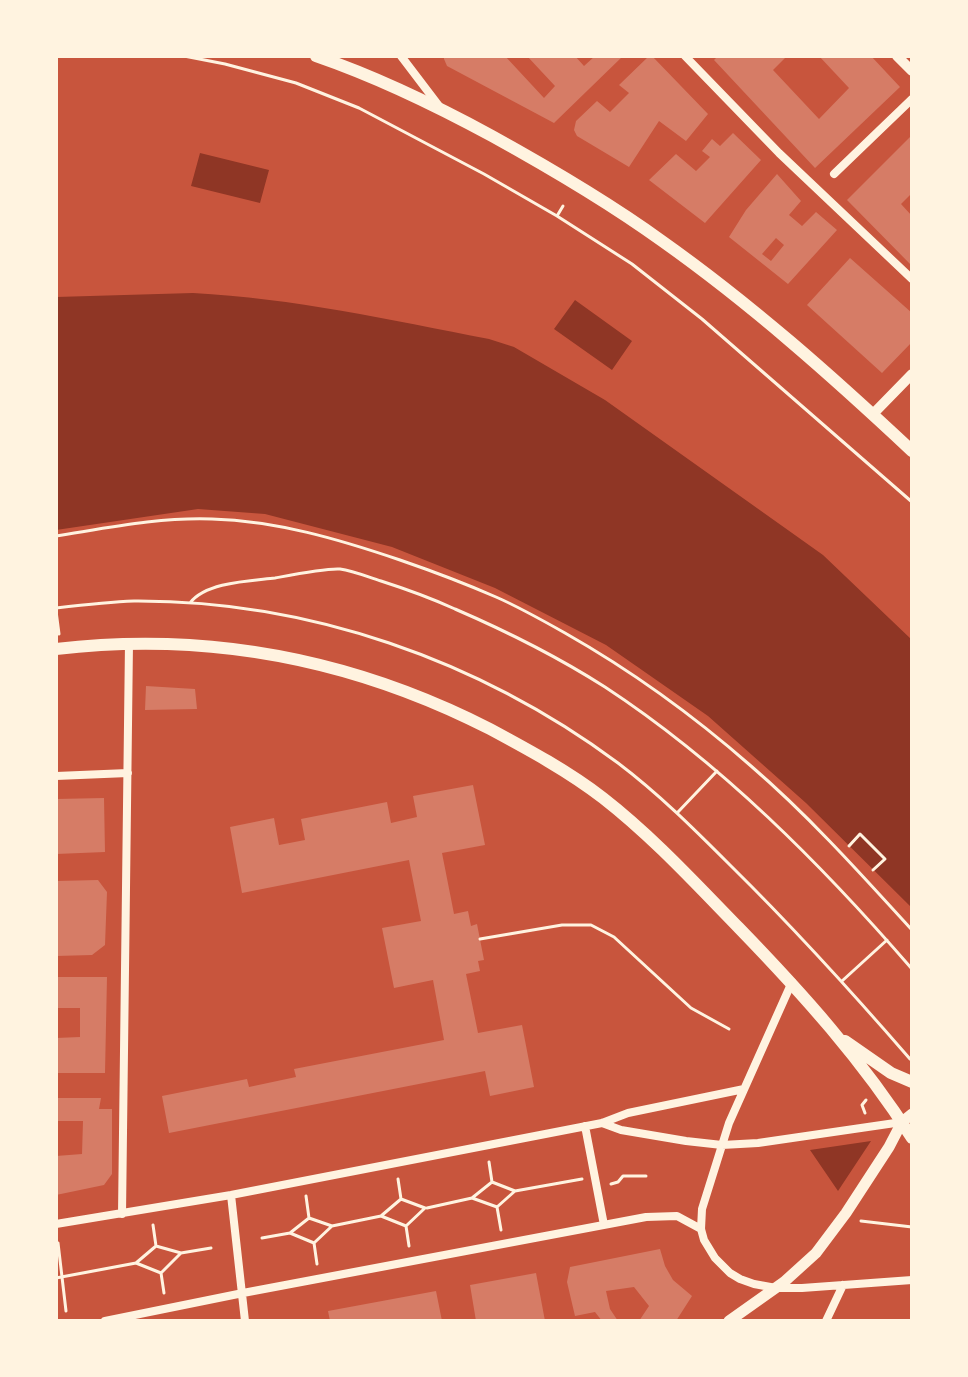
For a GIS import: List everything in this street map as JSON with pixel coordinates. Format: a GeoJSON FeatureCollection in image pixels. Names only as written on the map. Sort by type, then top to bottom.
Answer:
{"type":"FeatureCollection","features":[{"type":"Feature","properties":{"kind":"main road"},"geometry":{"type":"LineString","coordinates":[[316,56],[442,110],[577,185],[662,241],[779,331],[912,451]]}},
{"type":"Feature","properties":{"kind":"main road"},"geometry":{"type":"LineString","coordinates":[[56,649],[172,643],[292,658],[393,687],[461,714],[534,752],[602,797],[651,839],[792,982],[907,1118],[912,1138]]}},
{"type":"Feature","properties":{"kind":"main road"},"geometry":{"type":"LineString","coordinates":[[836,1035],[891,1073],[912,1082]]}},
{"type":"Feature","properties":{"kind":"main road"},"geometry":{"type":"LineString","coordinates":[[729,1321],[804,1265],[826,1241],[907,1118]]}},
{"type":"Feature","properties":{"kind":"street"},"geometry":{"type":"LineString","coordinates":[[401,56],[442,110]]}},
{"type":"Feature","properties":{"kind":"street"},"geometry":{"type":"LineString","coordinates":[[685,56],[779,153],[912,279]]}},
{"type":"Feature","properties":{"kind":"street"},"geometry":{"type":"LineString","coordinates":[[897,56],[912,71]]}},
{"type":"Feature","properties":{"kind":"street"},"geometry":{"type":"LineString","coordinates":[[834,174],[912,99]]}},
{"type":"Feature","properties":{"kind":"street"},"geometry":{"type":"LineString","coordinates":[[873,414],[912,374]]}},
{"type":"Feature","properties":{"kind":"street"},"geometry":{"type":"LineString","coordinates":[[122,1214],[129,643]]}},
{"type":"Feature","properties":{"kind":"street"},"geometry":{"type":"LineString","coordinates":[[56,776],[128,773]]}},
{"type":"Feature","properties":{"kind":"street"},"geometry":{"type":"LineString","coordinates":[[792,982],[729,1123],[706,1191],[701,1229],[712,1253],[730,1273],[746,1282],[776,1288],[802,1288],[912,1280]]}},
{"type":"Feature","properties":{"kind":"street"},"geometry":{"type":"LineString","coordinates":[[56,1224],[231,1195],[602,1123],[628,1113],[744,1089]]}},
{"type":"Feature","properties":{"kind":"street"},"geometry":{"type":"LineString","coordinates":[[602,1123],[621,1130],[722,1145],[758,1143],[907,1118]]}},
{"type":"Feature","properties":{"kind":"street"},"geometry":{"type":"LineString","coordinates":[[585,1126],[604,1225]]}},
{"type":"Feature","properties":{"kind":"street"},"geometry":{"type":"LineString","coordinates":[[231,1195],[245,1321]]}},
{"type":"Feature","properties":{"kind":"street"},"geometry":{"type":"LineString","coordinates":[[105,1321],[646,1217],[672,1215],[701,1229]]}},
{"type":"Feature","properties":{"kind":"street"},"geometry":{"type":"LineString","coordinates":[[826,1321],[843,1285]]}},
{"type":"Feature","properties":{"kind":"path"},"geometry":{"type":"LineString","coordinates":[[184,56],[296,83],[359,108],[557,216],[632,264],[702,319],[912,502]]}},
{"type":"Feature","properties":{"kind":"path"},"geometry":{"type":"LineString","coordinates":[[557,216],[563,206]]}},
{"type":"Feature","properties":{"kind":"path"},"geometry":{"type":"LineString","coordinates":[[56,536],[165,521],[208,519],[256,522],[319,534],[440,574],[498,598],[616,664],[711,732],[801,813],[912,930]]}},
{"type":"Feature","properties":{"kind":"path"},"geometry":{"type":"LineString","coordinates":[[56,608],[134,601],[190,603],[198,594],[209,589],[244,581],[336,569],[410,590],[484,622],[576,669],[643,713],[717,771],[781,831],[912,969]]}},
{"type":"Feature","properties":{"kind":"path"},"geometry":{"type":"LineString","coordinates":[[677,813],[717,771]]}},
{"type":"Feature","properties":{"kind":"path"},"geometry":{"type":"LineString","coordinates":[[849,846],[860,834],[877,850],[885,859],[873,870]]}},
{"type":"Feature","properties":{"kind":"path"},"geometry":{"type":"LineString","coordinates":[[480,939],[562,925],[591,925],[614,937],[635,954],[691,1008],[729,1029]]}},
{"type":"Feature","properties":{"kind":"path"},"geometry":{"type":"LineString","coordinates":[[842,981],[887,940]]}},
{"type":"Feature","properties":{"kind":"path"},"geometry":{"type":"LineString","coordinates":[[865,1113],[862,1105],[866,1100]]}},
{"type":"Feature","properties":{"kind":"path"},"geometry":{"type":"LineString","coordinates":[[489,1162],[492,1182]]}},
{"type":"Feature","properties":{"kind":"path"},"geometry":{"type":"LineString","coordinates":[[594,1177],[606,1176],[608,1184],[618,1182],[623,1176],[646,1176]]}},
{"type":"Feature","properties":{"kind":"path"},"geometry":{"type":"LineString","coordinates":[[398,1179],[401,1199]]}},
{"type":"Feature","properties":{"kind":"path"},"geometry":{"type":"LineString","coordinates":[[497,1207],[515,1191],[582,1179]]}},
{"type":"Feature","properties":{"kind":"path"},"geometry":{"type":"LineString","coordinates":[[492,1182],[515,1191]]}},
{"type":"Feature","properties":{"kind":"path"},"geometry":{"type":"LineString","coordinates":[[406,1226],[425,1208],[472,1198],[492,1182]]}},
{"type":"Feature","properties":{"kind":"path"},"geometry":{"type":"LineString","coordinates":[[306,1196],[309,1218]]}},
{"type":"Feature","properties":{"kind":"path"},"geometry":{"type":"LineString","coordinates":[[472,1198],[497,1207]]}},
{"type":"Feature","properties":{"kind":"path"},"geometry":{"type":"LineString","coordinates":[[401,1199],[425,1208]]}},
{"type":"Feature","properties":{"kind":"path"},"geometry":{"type":"LineString","coordinates":[[309,1218],[332,1226],[381,1216],[401,1199]]}},
{"type":"Feature","properties":{"kind":"path"},"geometry":{"type":"LineString","coordinates":[[497,1207],[501,1230]]}},
{"type":"Feature","properties":{"kind":"path"},"geometry":{"type":"LineString","coordinates":[[381,1216],[406,1226]]}},
{"type":"Feature","properties":{"kind":"path"},"geometry":{"type":"LineString","coordinates":[[262,1238],[290,1233],[309,1218]]}},
{"type":"Feature","properties":{"kind":"path"},"geometry":{"type":"LineString","coordinates":[[861,1221],[912,1227]]}},
{"type":"Feature","properties":{"kind":"path"},"geometry":{"type":"LineString","coordinates":[[153,1225],[156,1246]]}},
{"type":"Feature","properties":{"kind":"path"},"geometry":{"type":"LineString","coordinates":[[314,1243],[332,1226]]}},
{"type":"Feature","properties":{"kind":"path"},"geometry":{"type":"LineString","coordinates":[[406,1226],[409,1246]]}},
{"type":"Feature","properties":{"kind":"path"},"geometry":{"type":"LineString","coordinates":[[290,1233],[314,1243]]}},
{"type":"Feature","properties":{"kind":"path"},"geometry":{"type":"LineString","coordinates":[[58,1243],[66,1311]]}},
{"type":"Feature","properties":{"kind":"path"},"geometry":{"type":"LineString","coordinates":[[314,1243],[317,1264]]}},
{"type":"Feature","properties":{"kind":"path"},"geometry":{"type":"LineString","coordinates":[[156,1246],[181,1253],[211,1248]]}},
{"type":"Feature","properties":{"kind":"path"},"geometry":{"type":"LineString","coordinates":[[56,1278],[136,1263],[156,1246]]}},
{"type":"Feature","properties":{"kind":"path"},"geometry":{"type":"LineString","coordinates":[[161,1273],[181,1253]]}},
{"type":"Feature","properties":{"kind":"path"},"geometry":{"type":"LineString","coordinates":[[136,1263],[161,1273]]}},
{"type":"Feature","properties":{"kind":"path"},"geometry":{"type":"LineString","coordinates":[[161,1273],[164,1293]]}},
{"type":"Feature","properties":{"kind":"shaded area"},"geometry":{"type":"Polygon","coordinates":[[[200,153],[269,170],[260,203],[191,186],[200,153]]]}},
{"type":"Feature","properties":{"kind":"shaded area"},"geometry":{"type":"Polygon","coordinates":[[[193,293],[341,311],[489,339],[514,347],[605,400],[823,555],[912,640],[912,908],[806,803],[708,716],[606,645],[495,588],[392,547],[265,514],[198,509],[56,530],[56,297],[193,293]]]}},
{"type":"Feature","properties":{"kind":"shaded area"},"geometry":{"type":"Polygon","coordinates":[[[575,300],[632,341],[612,370],[554,329],[575,300]]]}},
{"type":"Feature","properties":{"kind":"shaded area"},"geometry":{"type":"Polygon","coordinates":[[[871,1141],[838,1191],[810,1150],[871,1141]]]}},
{"type":"Feature","properties":{"kind":"building"},"geometry":{"type":"Polygon","coordinates":[[[444,56],[505,56],[544,98],[555,86],[527,56],[575,56],[584,66],[595,56],[623,56],[554,123],[447,66],[444,56]]]}},
{"type":"Feature","properties":{"kind":"building"},"geometry":{"type":"Polygon","coordinates":[[[649,56],[708,114],[686,141],[659,121],[629,167],[577,136],[574,130],[576,121],[597,101],[610,112],[629,93],[619,85],[649,56]]]}},
{"type":"Feature","properties":{"kind":"building"},"geometry":{"type":"Polygon","coordinates":[[[718,56],[787,56],[773,70],[819,119],[849,88],[819,56],[871,56],[900,87],[815,168],[714,60],[718,56]]]}},
{"type":"Feature","properties":{"kind":"building"},"geometry":{"type":"Polygon","coordinates":[[[733,133],[761,160],[705,223],[649,180],[676,154],[696,171],[710,157],[702,151],[712,139],[720,146],[733,133]]]}},
{"type":"Feature","properties":{"kind":"building"},"geometry":{"type":"Polygon","coordinates":[[[912,135],[912,193],[901,204],[912,216],[912,266],[847,200],[912,135]]]}},
{"type":"Feature","properties":{"kind":"building"},"geometry":{"type":"Polygon","coordinates":[[[777,174],[801,201],[789,215],[802,226],[816,212],[837,230],[788,284],[729,237],[746,210],[777,174]],[[776,238],[762,254],[771,261],[784,245],[776,238]]]}},
{"type":"Feature","properties":{"kind":"building"},"geometry":{"type":"Polygon","coordinates":[[[850,258],[912,313],[912,342],[882,373],[807,305],[850,258]]]}},
{"type":"Feature","properties":{"kind":"building"},"geometry":{"type":"Polygon","coordinates":[[[146,686],[195,689],[197,709],[145,710],[146,686]]]}},
{"type":"Feature","properties":{"kind":"building"},"geometry":{"type":"Polygon","coordinates":[[[473,785],[485,845],[442,853],[454,914],[468,911],[471,926],[477,924],[484,960],[478,961],[480,971],[466,974],[478,1033],[522,1025],[534,1087],[490,1096],[485,1071],[169,1133],[162,1096],[247,1079],[249,1087],[296,1077],[294,1069],[444,1040],[433,980],[394,988],[382,928],[421,921],[409,860],[242,893],[230,827],[274,818],[279,845],[305,840],[301,819],[387,802],[391,823],[417,817],[413,796],[473,785]]]}},
{"type":"Feature","properties":{"kind":"building"},"geometry":{"type":"Polygon","coordinates":[[[104,798],[105,852],[56,854],[56,799],[104,798]]]}},
{"type":"Feature","properties":{"kind":"building"},"geometry":{"type":"Polygon","coordinates":[[[98,880],[107,892],[105,945],[92,955],[56,956],[56,881],[98,880]]]}},
{"type":"Feature","properties":{"kind":"building"},"geometry":{"type":"Polygon","coordinates":[[[56,977],[107,977],[105,1073],[56,1073],[56,1038],[80,1037],[80,1008],[56,1008],[56,977]]]}},
{"type":"Feature","properties":{"kind":"building"},"geometry":{"type":"Polygon","coordinates":[[[56,1098],[101,1098],[99,1109],[112,1109],[112,1174],[104,1185],[56,1195],[56,1156],[82,1154],[83,1121],[56,1121],[56,1098]]]}},
{"type":"Feature","properties":{"kind":"building"},"geometry":{"type":"Polygon","coordinates":[[[660,1249],[673,1280],[692,1296],[676,1321],[639,1321],[649,1306],[634,1287],[606,1291],[610,1309],[618,1321],[602,1321],[595,1312],[575,1316],[567,1282],[570,1267],[660,1249]]]}},
{"type":"Feature","properties":{"kind":"building"},"geometry":{"type":"Polygon","coordinates":[[[536,1273],[545,1321],[476,1321],[470,1285],[536,1273]]]}},
{"type":"Feature","properties":{"kind":"building"},"geometry":{"type":"Polygon","coordinates":[[[436,1291],[442,1321],[330,1321],[328,1311],[436,1291]]]}}]}
